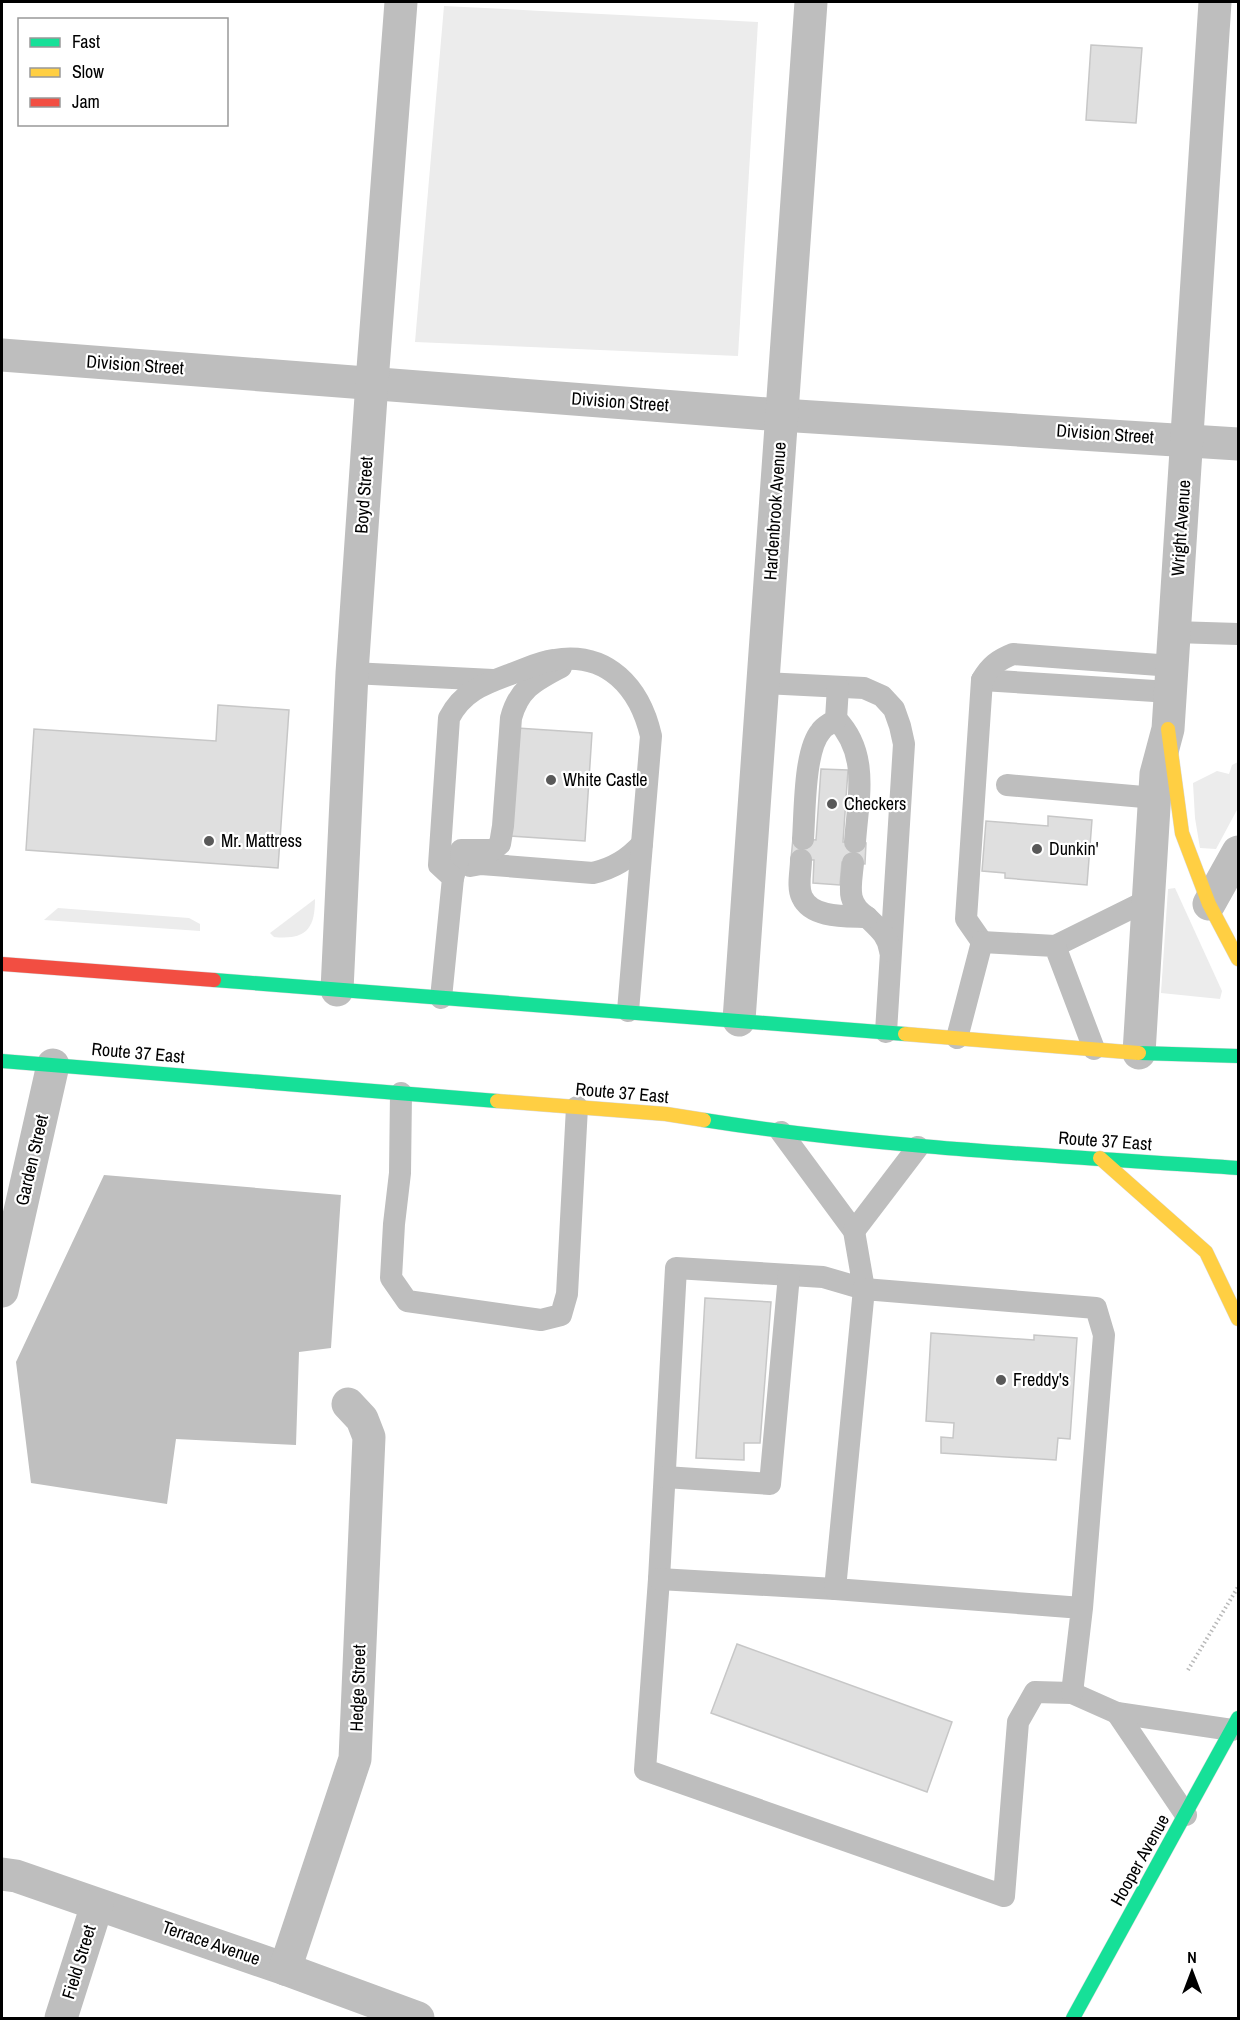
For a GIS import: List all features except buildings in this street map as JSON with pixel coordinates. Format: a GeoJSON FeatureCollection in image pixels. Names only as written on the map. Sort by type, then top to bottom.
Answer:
{"type":"FeatureCollection","features":[{"type":"Feature","properties":{"kind":"main road"},"geometry":{"type":"LineString","coordinates":[[1168,729],[1182,833],[1209,904],[1239,959]]}},
{"type":"Feature","properties":{"kind":"main road"},"geometry":{"type":"LineString","coordinates":[[2,964],[628,1011],[1139,1053],[1239,1056]]}},
{"type":"Feature","properties":{"kind":"main road","name":"Route 37 East"},"geometry":{"type":"LineString","coordinates":[[2,1061],[666,1114],[781,1132],[918,1147],[1239,1168]]}},
{"type":"Feature","properties":{"kind":"main road"},"geometry":{"type":"LineString","coordinates":[[1100,1158],[1206,1252],[1239,1319]]}},
{"type":"Feature","properties":{"kind":"main road","name":"Hooper Avenue"},"geometry":{"type":"LineString","coordinates":[[1073,2019],[1235,1724]]}},
{"type":"Feature","properties":{"kind":"main road"},"geometry":{"type":"LineString","coordinates":[[1084,2000],[1086,2019]]}},
{"type":"Feature","properties":{"kind":"street","name":"Boyd Street"},"geometry":{"type":"LineString","coordinates":[[337,990],[352,673],[401,2]]}},
{"type":"Feature","properties":{"kind":"street","name":"Hardenbrook Avenue"},"geometry":{"type":"LineString","coordinates":[[739,1020],[811,2]]}},
{"type":"Feature","properties":{"kind":"street","name":"Wright Avenue"},"geometry":{"type":"LineString","coordinates":[[1139,1053],[1156,774],[1168,729],[1215,2]]}},
{"type":"Feature","properties":{"kind":"street","name":"Division Street"},"geometry":{"type":"LineString","coordinates":[[2,355],[781,415],[1239,444]]}},
{"type":"Feature","properties":{"kind":"street"},"geometry":{"type":"LineString","coordinates":[[1209,904],[1237,860]]}},
{"type":"Feature","properties":{"kind":"street","name":"Garden Street"},"geometry":{"type":"LineString","coordinates":[[2,1291],[53,1065]]}},
{"type":"Feature","properties":{"kind":"street","name":"Hedge Street"},"geometry":{"type":"LineString","coordinates":[[285,1969],[355,1759],[369,1437],[362,1419],[348,1404]]}},
{"type":"Feature","properties":{"kind":"street","name":"Terrace Avenue"},"geometry":{"type":"LineString","coordinates":[[2,1874],[16,1876],[285,1969],[418,2019]]}},
{"type":"Feature","properties":{"kind":"street","name":"Field Street"},"geometry":{"type":"LineString","coordinates":[[61,2019],[97,1905]]}},
{"type":"Feature","properties":{"kind":"lane"},"geometry":{"type":"LineString","coordinates":[[1174,632],[1239,634]]}},
{"type":"Feature","properties":{"kind":"lane"},"geometry":{"type":"LineString","coordinates":[[441,998],[453,878],[461,850],[493,850],[500,844],[511,718],[515,703],[525,688],[575,659]]}},
{"type":"Feature","properties":{"kind":"lane"},"geometry":{"type":"LineString","coordinates":[[453,878],[439,865],[449,718],[456,705],[468,693],[494,680],[555,660],[593,660],[613,672],[626,682],[646,716],[651,736],[628,1011]]}},
{"type":"Feature","properties":{"kind":"lane"},"geometry":{"type":"LineString","coordinates":[[352,673],[494,680]]}},
{"type":"Feature","properties":{"kind":"lane"},"geometry":{"type":"LineString","coordinates":[[957,1038],[982,942],[966,919],[982,680],[1171,679]]}},
{"type":"Feature","properties":{"kind":"lane"},"geometry":{"type":"LineString","coordinates":[[764,683],[864,688],[882,696],[894,709],[900,726],[904,744],[886,1032]]}},
{"type":"Feature","properties":{"kind":"lane"},"geometry":{"type":"LineString","coordinates":[[836,720],[838,687]]}},
{"type":"Feature","properties":{"kind":"lane"},"geometry":{"type":"LineString","coordinates":[[836,720],[821,731],[813,745],[809,762],[800,883],[802,897],[808,905],[829,914],[867,917]]}},
{"type":"Feature","properties":{"kind":"lane"},"geometry":{"type":"LineString","coordinates":[[836,720],[848,731],[860,765],[852,903],[857,911],[882,930],[889,943],[890,951]]}},
{"type":"Feature","properties":{"kind":"lane"},"geometry":{"type":"LineString","coordinates":[[1007,785],[1155,798]]}},
{"type":"Feature","properties":{"kind":"lane"},"geometry":{"type":"LineString","coordinates":[[500,844],[512,854],[593,873]]}},
{"type":"Feature","properties":{"kind":"lane"},"geometry":{"type":"LineString","coordinates":[[453,878],[461,867],[481,864],[593,873],[621,863],[642,844]]}},
{"type":"Feature","properties":{"kind":"lane"},"geometry":{"type":"LineString","coordinates":[[982,942],[1055,946],[1148,900]]}},
{"type":"Feature","properties":{"kind":"lane"},"geometry":{"type":"LineString","coordinates":[[1055,946],[1094,1049]]}},
{"type":"Feature","properties":{"kind":"lane"},"geometry":{"type":"LineString","coordinates":[[401,1093],[400,1173],[391,1278],[407,1301],[541,1320],[561,1315],[567,1294],[577,1107]]}},
{"type":"Feature","properties":{"kind":"lane"},"geometry":{"type":"LineString","coordinates":[[781,1132],[854,1231],[864,1289],[835,1589]]}},
{"type":"Feature","properties":{"kind":"lane"},"geometry":{"type":"LineString","coordinates":[[854,1231],[918,1147]]}},
{"type":"Feature","properties":{"kind":"lane"},"geometry":{"type":"LineString","coordinates":[[1072,1693],[1082,1608],[1104,1335],[1096,1308],[864,1289],[824,1277],[676,1268],[659,1579],[645,1770],[1004,1896],[1018,1722],[1035,1692],[1072,1693],[1117,1713],[1235,1724]]}},
{"type":"Feature","properties":{"kind":"lane"},"geometry":{"type":"LineString","coordinates":[[665,1477],[770,1484],[789,1275]]}},
{"type":"Feature","properties":{"kind":"lane"},"geometry":{"type":"LineString","coordinates":[[659,1579],[835,1589],[1082,1608]]}},
{"type":"Feature","properties":{"kind":"lane"},"geometry":{"type":"LineString","coordinates":[[1117,1713],[1186,1815]]}},
{"type":"Feature","properties":{"kind":"path"},"geometry":{"type":"LineString","coordinates":[[1188,1670],[1239,1587]]}},
{"type":"Feature","properties":{"kind":"shaded area"},"geometry":{"type":"Polygon","coordinates":[[[444,6],[758,22],[738,356],[415,342],[444,6]]]}},
{"type":"Feature","properties":{"kind":"shaded area"},"geometry":{"type":"Polygon","coordinates":[[[1238,762],[1238,808],[1216,849],[1200,848],[1193,783],[1217,771],[1229,774],[1232,765],[1238,762]]]}},
{"type":"Feature","properties":{"kind":"shaded area"},"geometry":{"type":"Polygon","coordinates":[[[1175,888],[1222,991],[1220,999],[1161,993],[1168,889],[1175,888]]]}},
{"type":"Feature","properties":{"kind":"shaded area"},"geometry":{"type":"Polygon","coordinates":[[[315,899],[313,918],[306,931],[285,938],[274,937],[270,933],[315,899]]]}},
{"type":"Feature","properties":{"kind":"shaded area"},"geometry":{"type":"Polygon","coordinates":[[[58,908],[189,918],[200,924],[200,931],[44,920],[58,908]]]}},
{"type":"Feature","properties":{"kind":"shaded area"},"geometry":{"type":"Polygon","coordinates":[[[104,1175],[341,1195],[331,1348],[299,1352],[296,1445],[176,1439],[167,1504],[31,1483],[16,1362],[104,1175]]]}},
{"type":"Feature","properties":{"kind":"traffic: fast"},"geometry":{"type":"LineString","coordinates":[[214,980],[905,1034]]}},
{"type":"Feature","properties":{"kind":"traffic: fast"},"geometry":{"type":"LineString","coordinates":[[1139,1053],[1238,1056]]}},
{"type":"Feature","properties":{"kind":"traffic: fast"},"geometry":{"type":"LineString","coordinates":[[2,1061],[497,1101]]}},
{"type":"Feature","properties":{"kind":"traffic: fast"},"geometry":{"type":"LineString","coordinates":[[704,1120],[837,1138],[1037,1155],[1238,1168]]}},
{"type":"Feature","properties":{"kind":"traffic: fast"},"geometry":{"type":"LineString","coordinates":[[1073,2018],[1238,1718]]}},
{"type":"Feature","properties":{"kind":"traffic: slow"},"geometry":{"type":"LineString","coordinates":[[1168,729],[1182,833],[1209,904],[1238,959]]}},
{"type":"Feature","properties":{"kind":"traffic: slow"},"geometry":{"type":"LineString","coordinates":[[905,1034],[1139,1053]]}},
{"type":"Feature","properties":{"kind":"traffic: slow"},"geometry":{"type":"LineString","coordinates":[[497,1101],[666,1114],[704,1120]]}},
{"type":"Feature","properties":{"kind":"traffic: slow"},"geometry":{"type":"LineString","coordinates":[[1100,1158],[1206,1252],[1238,1319]]}},
{"type":"Feature","properties":{"kind":"traffic: jam"},"geometry":{"type":"LineString","coordinates":[[2,964],[214,980]]}},
{"type":"Feature","properties":{"kind":"place","name":"White Castle"},"geometry":{"type":"Point","coordinates":[551,780]}},
{"type":"Feature","properties":{"kind":"place","name":"Checkers"},"geometry":{"type":"Point","coordinates":[832,804]}},
{"type":"Feature","properties":{"kind":"place","name":"Mr. Mattress"},"geometry":{"type":"Point","coordinates":[209,841]}},
{"type":"Feature","properties":{"kind":"place","name":"Dunkin'"},"geometry":{"type":"Point","coordinates":[1037,849]}},
{"type":"Feature","properties":{"kind":"place","name":"Freddy's"},"geometry":{"type":"Point","coordinates":[1001,1380]}}]}
